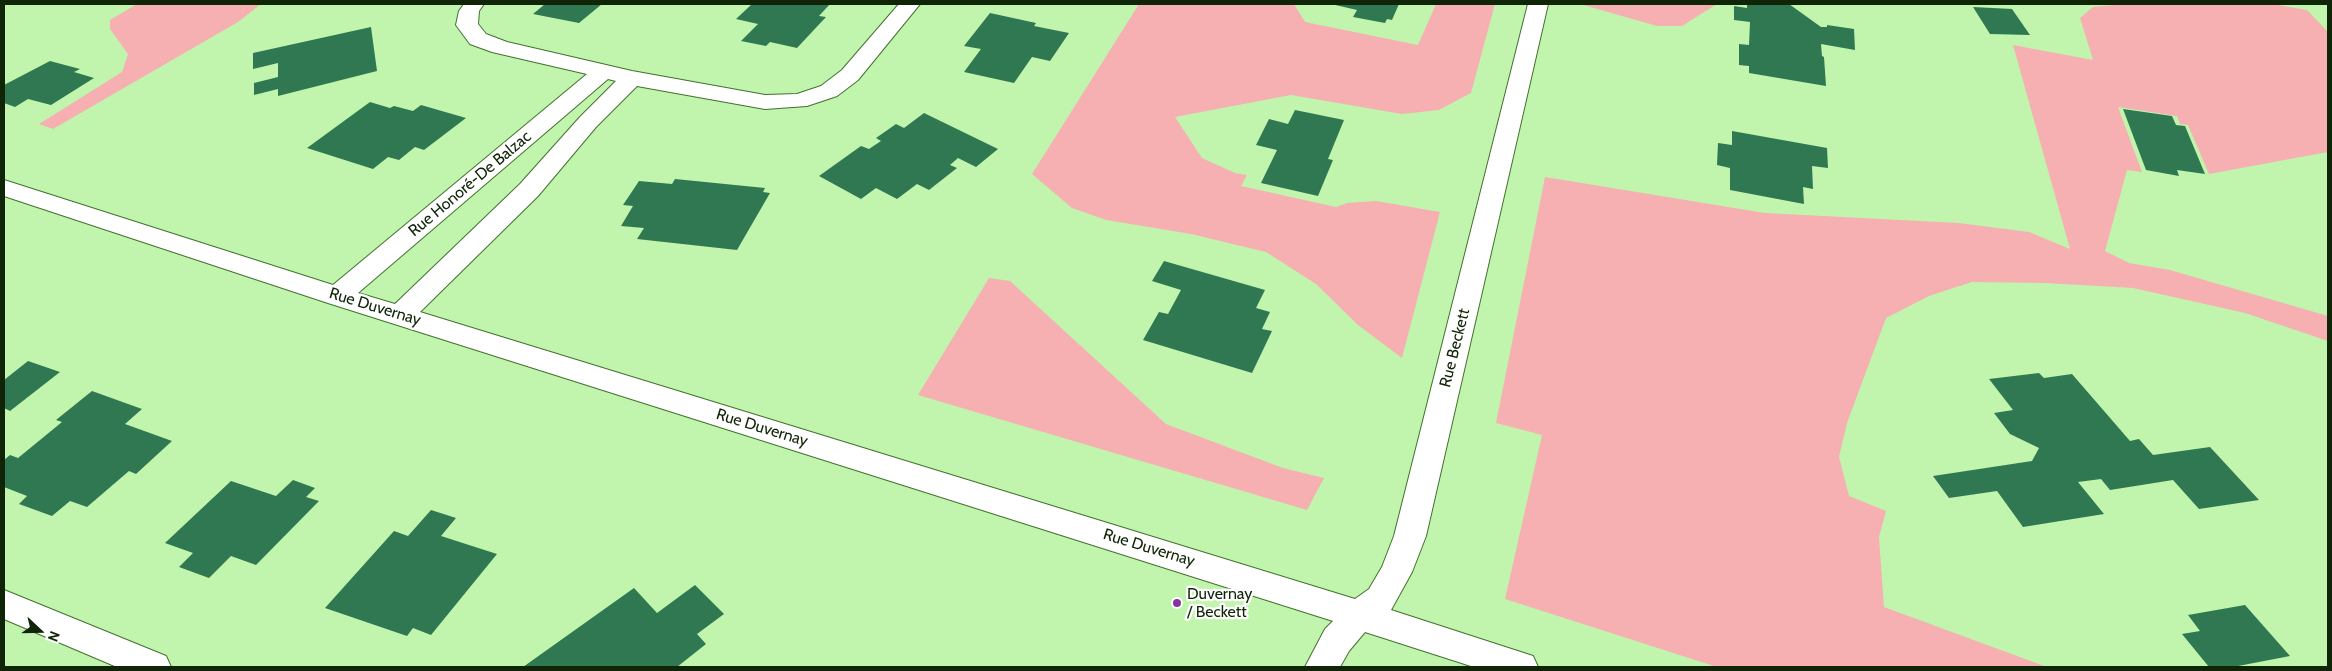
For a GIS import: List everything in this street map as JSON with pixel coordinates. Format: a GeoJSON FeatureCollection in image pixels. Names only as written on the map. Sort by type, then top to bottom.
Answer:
{"type":"FeatureCollection","features":[{"type":"Feature","properties":{"kind":"street"},"geometry":{"type":"LineString","coordinates":[[474,4],[469,11],[467,25],[478,39],[500,47],[603,72],[764,102],[799,102],[828,91],[850,75],[910,4]]}},
{"type":"Feature","properties":{"kind":"street","name":"Rue Beckett"},"geometry":{"type":"LineString","coordinates":[[1322,667],[1336,640],[1359,615],[1381,599],[1396,572],[1410,536],[1538,4]]}},
{"type":"Feature","properties":{"kind":"street","name":"Rue Honoré-De Balzac"},"geometry":{"type":"LineString","coordinates":[[337,296],[603,72]]}},
{"type":"Feature","properties":{"kind":"street"},"geometry":{"type":"LineString","coordinates":[[400,315],[529,190],[588,122],[632,78]]}},
{"type":"Feature","properties":{"kind":"street","name":"Rue Duvernay"},"geometry":{"type":"LineString","coordinates":[[4,188],[337,296],[1520,667]]}},
{"type":"Feature","properties":{"kind":"street"},"geometry":{"type":"LineString","coordinates":[[4,604],[154,667]]}},
{"type":"Feature","properties":{"kind":"shaded area"},"geometry":{"type":"Polygon","coordinates":[[[137,4],[261,4],[238,22],[53,129],[39,124],[122,72],[128,54],[110,29],[110,20],[137,4]]]}},
{"type":"Feature","properties":{"kind":"shaded area"},"geometry":{"type":"Polygon","coordinates":[[[1139,4],[1294,4],[1305,22],[1418,45],[1436,4],[1495,4],[1471,93],[1439,110],[1402,114],[1291,95],[1175,117],[1202,158],[1235,173],[1247,175],[1241,186],[1336,207],[1347,203],[1376,201],[1440,212],[1402,358],[1358,325],[1316,284],[1266,252],[1191,234],[1106,220],[1072,208],[1032,174],[1139,4]]]}},
{"type":"Feature","properties":{"kind":"shaded area"},"geometry":{"type":"Polygon","coordinates":[[[1580,4],[1717,4],[1682,26],[1657,26],[1580,4]]]}},
{"type":"Feature","properties":{"kind":"shaded area"},"geometry":{"type":"Polygon","coordinates":[[[2125,4],[2272,4],[2307,10],[2328,32],[2328,152],[2209,174],[2188,125],[2180,124],[2177,116],[2118,107],[2142,172],[2127,170],[2105,251],[2129,263],[2170,270],[2328,316],[2328,341],[2245,313],[2133,288],[2044,283],[1972,282],[1929,296],[1886,318],[1847,423],[1839,457],[1849,496],[1886,511],[1879,537],[1884,607],[2047,667],[1717,667],[1505,599],[1542,435],[1496,423],[1545,177],[1765,213],[1959,223],[2029,232],[2070,249],[2013,45],[2093,60],[2080,18],[2093,7],[2125,4]]]}},
{"type":"Feature","properties":{"kind":"shaded area"},"geometry":{"type":"Polygon","coordinates":[[[989,278],[1010,281],[1166,424],[1283,468],[1324,478],[1307,510],[918,395],[989,278]]]}},
{"type":"Feature","properties":{"kind":"building"},"geometry":{"type":"Polygon","coordinates":[[[545,4],[602,4],[579,23],[533,14],[545,4]]]}},
{"type":"Feature","properties":{"kind":"building"},"geometry":{"type":"Polygon","coordinates":[[[752,4],[830,4],[819,16],[826,17],[797,48],[770,42],[766,46],[741,41],[758,24],[736,19],[752,4]]]}},
{"type":"Feature","properties":{"kind":"building"},"geometry":{"type":"Polygon","coordinates":[[[1331,4],[1399,4],[1392,20],[1387,19],[1385,23],[1353,17],[1357,10],[1331,4]]]}},
{"type":"Feature","properties":{"kind":"building"},"geometry":{"type":"Polygon","coordinates":[[[1747,4],[1789,4],[1821,27],[1827,27],[1827,25],[1854,29],[1855,50],[1821,44],[1826,86],[1749,73],[1749,66],[1739,65],[1739,44],[1749,45],[1750,22],[1734,20],[1734,6],[1747,8],[1747,4]]]}},
{"type":"Feature","properties":{"kind":"building"},"geometry":{"type":"Polygon","coordinates":[[[1973,7],[2012,9],[2030,35],[1990,34],[1973,7]]]}},
{"type":"Feature","properties":{"kind":"building"},"geometry":{"type":"Polygon","coordinates":[[[990,13],[1036,23],[1034,26],[1069,33],[1050,61],[1032,57],[1014,83],[964,72],[981,49],[964,46],[990,13]]]}},
{"type":"Feature","properties":{"kind":"building"},"geometry":{"type":"Polygon","coordinates":[[[371,27],[377,71],[278,96],[278,89],[254,95],[254,83],[278,77],[278,63],[253,69],[253,53],[371,27]]]}},
{"type":"Feature","properties":{"kind":"building"},"geometry":{"type":"Polygon","coordinates":[[[50,61],[80,69],[74,72],[94,78],[51,105],[28,99],[15,107],[4,103],[4,85],[50,61]]]}},
{"type":"Feature","properties":{"kind":"building"},"geometry":{"type":"Polygon","coordinates":[[[370,102],[390,108],[394,106],[413,111],[421,105],[466,118],[424,150],[415,147],[399,160],[388,157],[373,169],[307,148],[370,102]]]}},
{"type":"Feature","properties":{"kind":"building"},"geometry":{"type":"Polygon","coordinates":[[[2123,109],[2172,116],[2176,125],[2185,126],[2205,174],[2177,170],[2179,176],[2146,170],[2123,109]]]}},
{"type":"Feature","properties":{"kind":"building"},"geometry":{"type":"Polygon","coordinates":[[[1295,110],[1344,120],[1328,159],[1333,160],[1318,196],[1261,183],[1277,150],[1256,145],[1269,119],[1288,124],[1295,110]]]}},
{"type":"Feature","properties":{"kind":"building"},"geometry":{"type":"Polygon","coordinates":[[[924,113],[998,149],[976,167],[958,158],[950,165],[957,168],[929,190],[917,184],[897,199],[876,188],[861,199],[819,176],[861,146],[869,149],[881,141],[876,138],[896,124],[904,128],[924,113]]]}},
{"type":"Feature","properties":{"kind":"building"},"geometry":{"type":"Polygon","coordinates":[[[1732,131],[1827,148],[1828,168],[1812,166],[1813,189],[1803,187],[1804,204],[1730,190],[1730,168],[1717,165],[1718,143],[1732,145],[1732,131]]]}},
{"type":"Feature","properties":{"kind":"building"},"geometry":{"type":"Polygon","coordinates":[[[675,179],[765,188],[763,192],[770,193],[737,250],[637,239],[644,228],[621,226],[633,206],[623,205],[639,181],[672,184],[675,179]]]}},
{"type":"Feature","properties":{"kind":"building"},"geometry":{"type":"Polygon","coordinates":[[[1164,261],[1265,290],[1256,308],[1270,312],[1262,329],[1272,331],[1252,373],[1143,340],[1159,312],[1168,314],[1181,290],[1152,281],[1164,261]]]}},
{"type":"Feature","properties":{"kind":"building"},"geometry":{"type":"Polygon","coordinates":[[[28,361],[60,372],[10,411],[4,408],[4,380],[28,361]]]}},
{"type":"Feature","properties":{"kind":"building"},"geometry":{"type":"Polygon","coordinates":[[[2039,373],[2044,378],[2072,374],[2130,441],[2139,439],[2153,455],[2210,447],[2259,500],[2199,509],[2173,480],[2110,490],[2101,479],[2078,482],[2104,514],[2023,527],[1997,491],[1949,498],[1933,476],[2032,461],[2039,448],[2010,434],[1994,413],[2013,410],[1989,379],[2039,373]]]}},
{"type":"Feature","properties":{"kind":"building"},"geometry":{"type":"Polygon","coordinates":[[[92,391],[142,409],[125,424],[172,441],[136,474],[129,471],[87,507],[70,501],[52,516],[19,504],[27,496],[4,487],[4,460],[10,455],[18,458],[62,422],[56,420],[92,391]]]}},
{"type":"Feature","properties":{"kind":"building"},"geometry":{"type":"Polygon","coordinates":[[[293,480],[315,488],[306,497],[319,501],[256,565],[231,556],[209,578],[179,567],[193,553],[165,543],[231,481],[276,496],[293,480]]]}},
{"type":"Feature","properties":{"kind":"building"},"geometry":{"type":"Polygon","coordinates":[[[431,510],[456,518],[441,536],[497,554],[431,635],[413,628],[407,636],[325,608],[394,531],[408,536],[431,510]]]}},
{"type":"Feature","properties":{"kind":"building"},"geometry":{"type":"Polygon","coordinates":[[[695,585],[724,614],[697,634],[706,644],[677,667],[523,667],[634,588],[657,613],[695,585]]]}},
{"type":"Feature","properties":{"kind":"building"},"geometry":{"type":"Polygon","coordinates":[[[2245,605],[2290,656],[2233,667],[2209,667],[2182,634],[2200,631],[2188,615],[2245,605]]]}},
{"type":"Feature","properties":{"kind":"place","name":"Duvernay / Beckett"},"geometry":{"type":"Point","coordinates":[1177,603]}}]}
